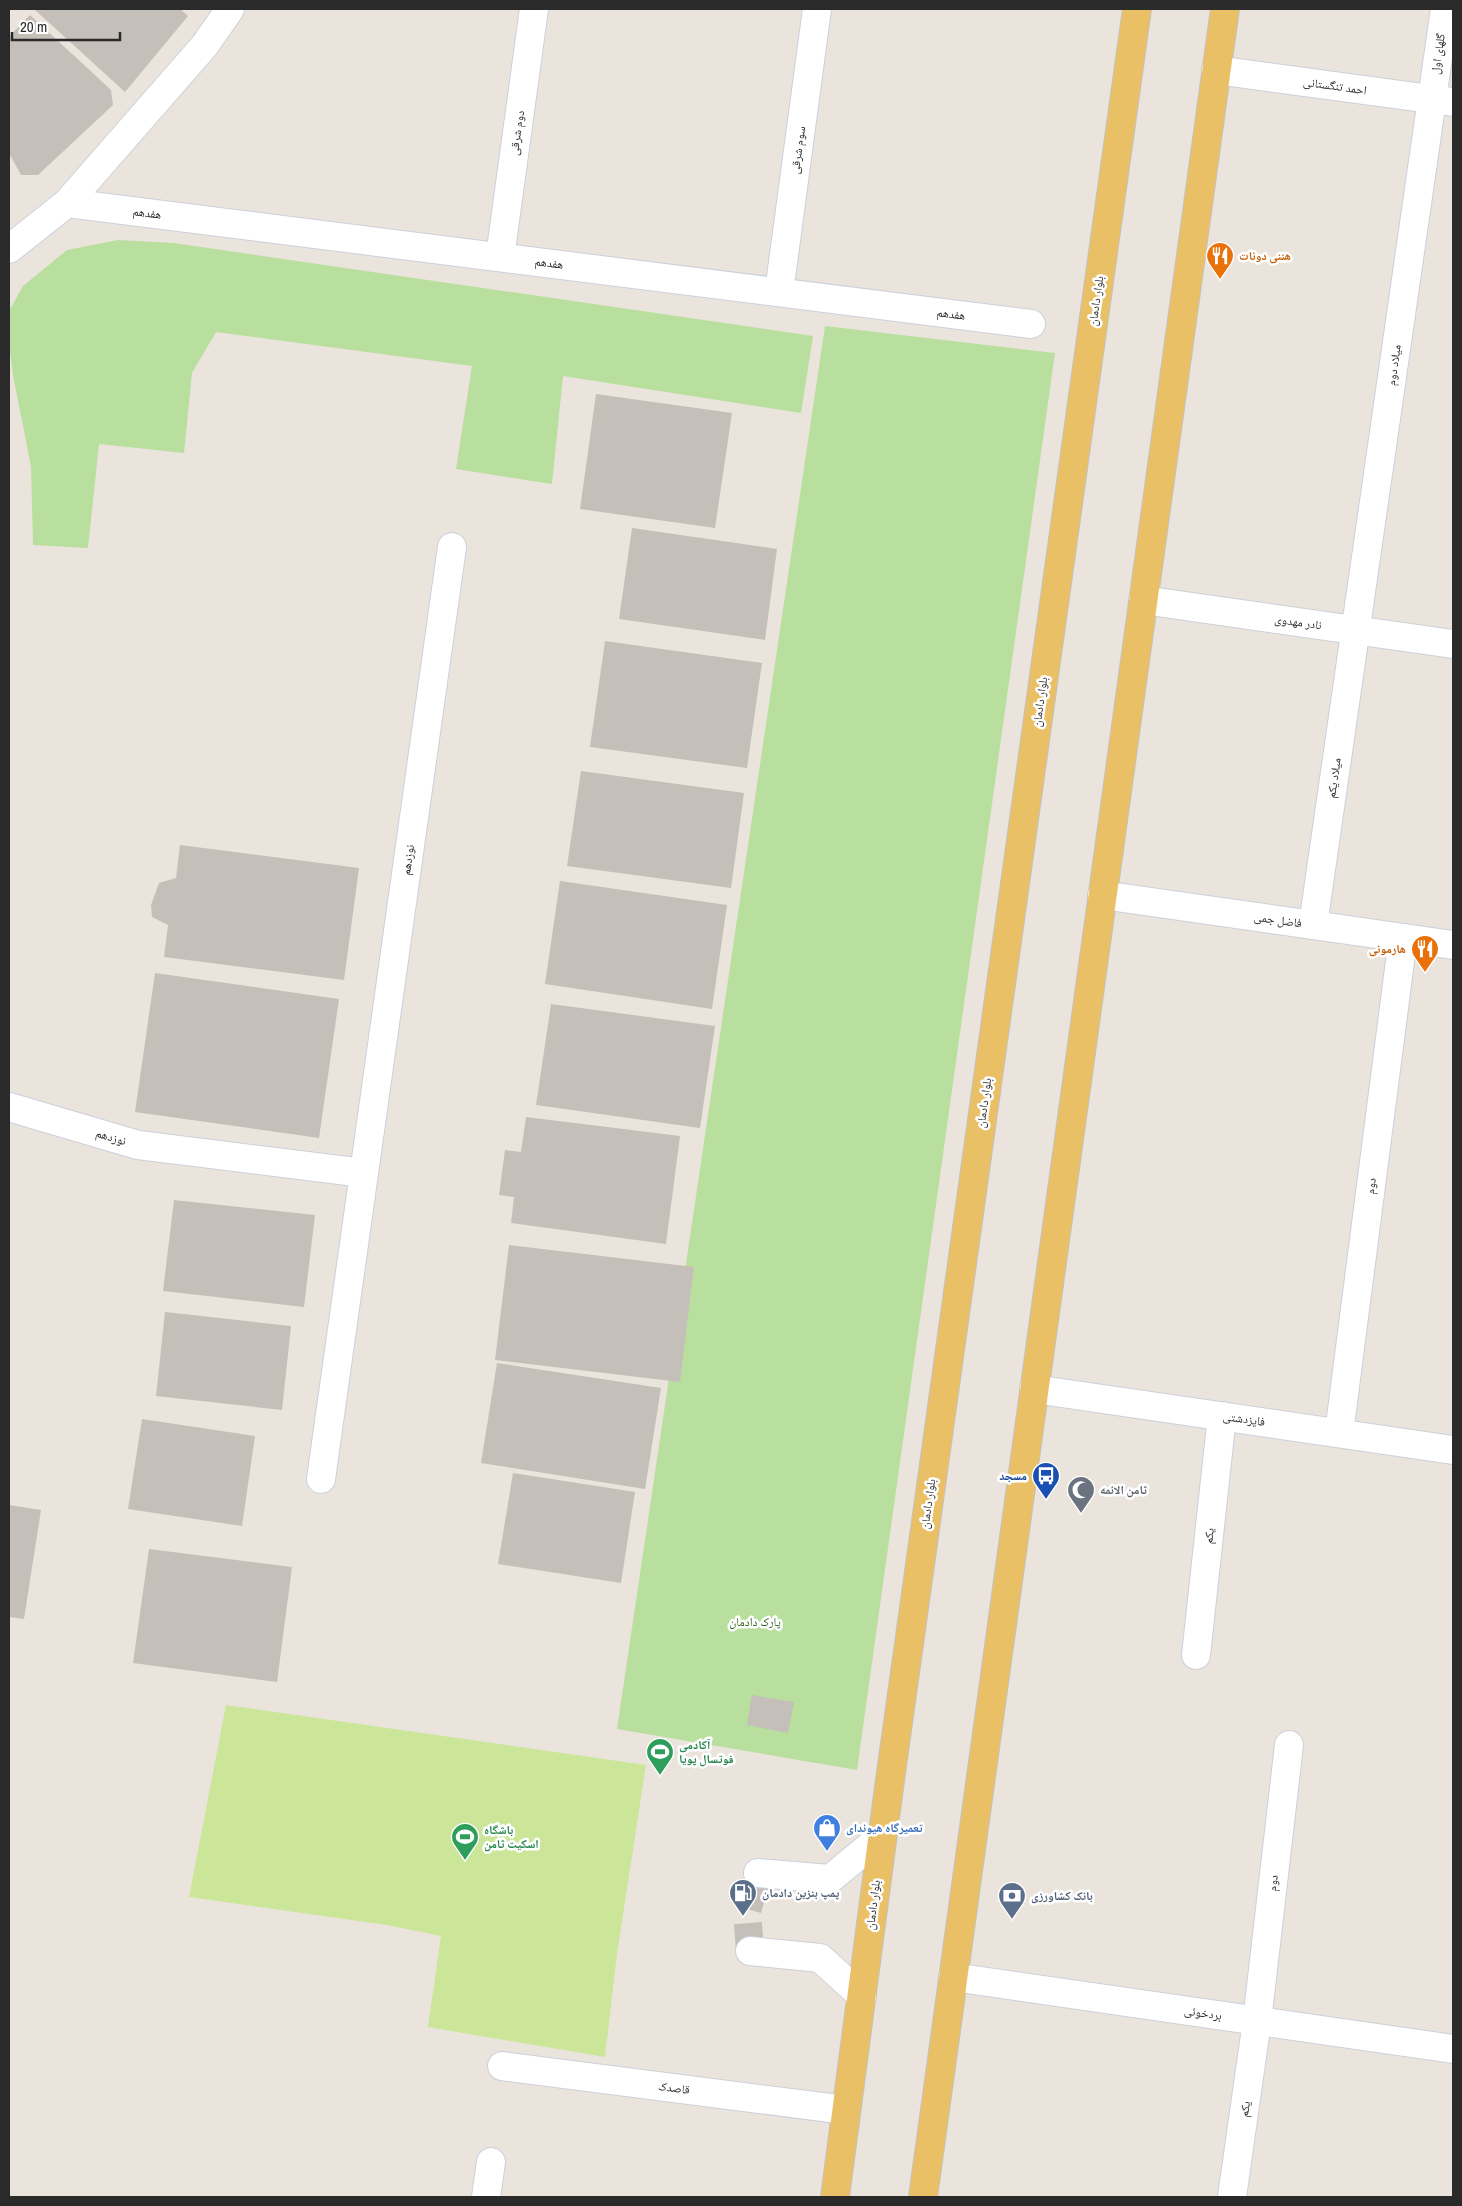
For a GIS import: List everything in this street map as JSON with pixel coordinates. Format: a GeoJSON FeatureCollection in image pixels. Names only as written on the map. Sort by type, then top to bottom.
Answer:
{"type":"FeatureCollection","features":[{"type":"Feature","properties":{"kind":"main road","name":"بلوار دادمان"},"geometry":{"type":"LineString","coordinates":[[835,2197],[882,1836],[1137,9]]}},
{"type":"Feature","properties":{"kind":"main road"},"geometry":{"type":"LineString","coordinates":[[923,2197],[1225,9]]}},
{"type":"Feature","properties":{"kind":"street"},"geometry":{"type":"LineString","coordinates":[[9,249],[67,203],[205,45],[230,9]]}},
{"type":"Feature","properties":{"kind":"street","name":"دوم شرقی"},"geometry":{"type":"LineString","coordinates":[[500,257],[534,9]]}},
{"type":"Feature","properties":{"kind":"street","name":"سوم شرقی"},"geometry":{"type":"LineString","coordinates":[[779,292],[816,9]]}},
{"type":"Feature","properties":{"kind":"street","name":"گلهای اول"},"geometry":{"type":"LineString","coordinates":[[1443,101],[1445,9]]}},
{"type":"Feature","properties":{"kind":"street","name":"احمد تنگستانی"},"geometry":{"type":"LineString","coordinates":[[1216,70],[1443,101]]}},
{"type":"Feature","properties":{"kind":"street","name":"میلاد دوم"},"geometry":{"type":"LineString","coordinates":[[1356,630],[1443,101]]}},
{"type":"Feature","properties":{"kind":"street","name":"هفدهم"},"geometry":{"type":"LineString","coordinates":[[67,203],[1031,324]]}},
{"type":"Feature","properties":{"kind":"street","name":"نوزدهم"},"geometry":{"type":"LineString","coordinates":[[322,1479],[452,547]]}},
{"type":"Feature","properties":{"kind":"street","name":"نادر مهدوی"},"geometry":{"type":"LineString","coordinates":[[1143,600],[1453,644]]}},
{"type":"Feature","properties":{"kind":"street","name":"میلاد یکم"},"geometry":{"type":"LineString","coordinates":[[1313,925],[1356,630]]}},
{"type":"Feature","properties":{"kind":"street","name":"فاضل جمی"},"geometry":{"type":"LineString","coordinates":[[1102,895],[1453,945]]}},
{"type":"Feature","properties":{"kind":"street","name":"دوم"},"geometry":{"type":"LineString","coordinates":[[1339,1434],[1404,938]]}},
{"type":"Feature","properties":{"kind":"street","name":"نوزدهم"},"geometry":{"type":"LineString","coordinates":[[9,1107],[138,1144],[364,1173]]}},
{"type":"Feature","properties":{"kind":"street","name":"فایزدشتی"},"geometry":{"type":"LineString","coordinates":[[1034,1389],[1453,1450]]}},
{"type":"Feature","properties":{"kind":"street","name":"یکم"},"geometry":{"type":"LineString","coordinates":[[1196,1655],[1222,1416]]}},
{"type":"Feature","properties":{"kind":"street","name":"دوم"},"geometry":{"type":"LineString","coordinates":[[1258,2021],[1290,1745]]}},
{"type":"Feature","properties":{"kind":"street"},"geometry":{"type":"LineString","coordinates":[[758,1873],[830,1879],[882,1836]]}},
{"type":"Feature","properties":{"kind":"street"},"geometry":{"type":"LineString","coordinates":[[750,1951],[820,1958],[862,1996]]}},
{"type":"Feature","properties":{"kind":"street","name":"بردخوئی"},"geometry":{"type":"LineString","coordinates":[[952,1977],[1453,2049]]}},
{"type":"Feature","properties":{"kind":"street","name":"یکم"},"geometry":{"type":"LineString","coordinates":[[1232,2197],[1258,2021]]}},
{"type":"Feature","properties":{"kind":"street","name":"قاصدک"},"geometry":{"type":"LineString","coordinates":[[502,2066],[846,2110]]}},
{"type":"Feature","properties":{"kind":"street"},"geometry":{"type":"LineString","coordinates":[[486,2197],[491,2162]]}},
{"type":"Feature","properties":{"kind":"green space"},"geometry":{"type":"Polygon","coordinates":[[[118,240],[174,243],[813,336],[801,413],[563,376],[552,484],[456,469],[472,366],[216,332],[192,373],[184,453],[99,444],[88,548],[33,545],[31,467],[13,375],[9,343],[9,311],[23,286],[67,250],[118,240]]]}},
{"type":"Feature","properties":{"kind":"green space","name":"پارک دادمان"},"geometry":{"type":"Polygon","coordinates":[[[825,326],[1055,353],[857,1770],[617,1729],[825,326]]]}},
{"type":"Feature","properties":{"kind":"green space"},"geometry":{"type":"Polygon","coordinates":[[[226,1705],[646,1765],[617,1954],[605,2057],[428,2027],[441,1936],[387,1925],[189,1897],[226,1705]]]}},
{"type":"Feature","properties":{"kind":"building"},"geometry":{"type":"Polygon","coordinates":[[[34,9],[180,9],[188,16],[125,92],[34,9]]]}},
{"type":"Feature","properties":{"kind":"building"},"geometry":{"type":"Polygon","coordinates":[[[30,15],[111,90],[113,105],[38,175],[21,175],[9,153],[9,37],[30,15]]]}},
{"type":"Feature","properties":{"kind":"building"},"geometry":{"type":"Polygon","coordinates":[[[596,394],[732,413],[715,528],[580,509],[596,394]]]}},
{"type":"Feature","properties":{"kind":"building"},"geometry":{"type":"Polygon","coordinates":[[[632,528],[777,549],[765,640],[619,619],[632,528]]]}},
{"type":"Feature","properties":{"kind":"building"},"geometry":{"type":"Polygon","coordinates":[[[605,641],[762,663],[747,768],[590,747],[605,641]]]}},
{"type":"Feature","properties":{"kind":"building"},"geometry":{"type":"Polygon","coordinates":[[[581,771],[744,793],[731,888],[567,866],[581,771]]]}},
{"type":"Feature","properties":{"kind":"building"},"geometry":{"type":"Polygon","coordinates":[[[180,845],[359,868],[344,980],[164,957],[168,925],[152,917],[151,905],[159,883],[176,878],[180,845]]]}},
{"type":"Feature","properties":{"kind":"building"},"geometry":{"type":"Polygon","coordinates":[[[560,881],[727,905],[712,1009],[545,984],[560,881]]]}},
{"type":"Feature","properties":{"kind":"building"},"geometry":{"type":"Polygon","coordinates":[[[155,973],[339,999],[319,1138],[135,1112],[155,973]]]}},
{"type":"Feature","properties":{"kind":"building"},"geometry":{"type":"Polygon","coordinates":[[[551,1004],[715,1026],[700,1128],[536,1105],[551,1004]]]}},
{"type":"Feature","properties":{"kind":"building"},"geometry":{"type":"Polygon","coordinates":[[[526,1117],[680,1136],[666,1244],[511,1223],[514,1197],[499,1195],[505,1150],[521,1152],[526,1117]]]}},
{"type":"Feature","properties":{"kind":"building"},"geometry":{"type":"Polygon","coordinates":[[[174,1200],[315,1215],[304,1307],[163,1291],[174,1200]]]}},
{"type":"Feature","properties":{"kind":"building"},"geometry":{"type":"Polygon","coordinates":[[[509,1245],[694,1267],[680,1382],[495,1360],[509,1245]]]}},
{"type":"Feature","properties":{"kind":"building"},"geometry":{"type":"Polygon","coordinates":[[[165,1312],[291,1326],[282,1410],[156,1396],[165,1312]]]}},
{"type":"Feature","properties":{"kind":"building"},"geometry":{"type":"Polygon","coordinates":[[[497,1363],[661,1388],[645,1489],[481,1463],[497,1363]]]}},
{"type":"Feature","properties":{"kind":"building"},"geometry":{"type":"Polygon","coordinates":[[[142,1419],[255,1436],[242,1526],[128,1509],[142,1419]]]}},
{"type":"Feature","properties":{"kind":"building"},"geometry":{"type":"Polygon","coordinates":[[[513,1473],[635,1492],[621,1583],[498,1564],[513,1473]]]}},
{"type":"Feature","properties":{"kind":"building"},"geometry":{"type":"Polygon","coordinates":[[[9,1505],[41,1510],[24,1619],[9,1617],[9,1505]]]}},
{"type":"Feature","properties":{"kind":"building"},"geometry":{"type":"Polygon","coordinates":[[[149,1549],[292,1567],[277,1682],[133,1663],[149,1549]]]}},
{"type":"Feature","properties":{"kind":"building"},"geometry":{"type":"Polygon","coordinates":[[[752,1695],[794,1702],[788,1733],[747,1725],[752,1695]]]}},
{"type":"Feature","properties":{"kind":"tunnel"},"geometry":{"type":"LineString","coordinates":[[750,1951],[747,1911],[758,1873]]}},
{"type":"Feature","properties":{"kind":"place","name":"هننی دونات"},"geometry":{"type":"Point","coordinates":[1220,280]}},
{"type":"Feature","properties":{"kind":"place","name":"هارمونی"},"geometry":{"type":"Point","coordinates":[1425,973]}},
{"type":"Feature","properties":{"kind":"place","name":"مسجد"},"geometry":{"type":"Point","coordinates":[1046,1500]}},
{"type":"Feature","properties":{"kind":"place","name":"ثامن الائمه"},"geometry":{"type":"Point","coordinates":[1081,1514]}},
{"type":"Feature","properties":{"kind":"place","name":"آکادمی فوتسال پویا"},"geometry":{"type":"Point","coordinates":[660,1776]}},
{"type":"Feature","properties":{"kind":"place","name":"تعمیرگاه هیوندای"},"geometry":{"type":"Point","coordinates":[827,1852]}},
{"type":"Feature","properties":{"kind":"place","name":"باشگاه اسکیت ثامن"},"geometry":{"type":"Point","coordinates":[465,1861]}},
{"type":"Feature","properties":{"kind":"place","name":"پمپ بنزین دادمان"},"geometry":{"type":"Point","coordinates":[743,1917]}},
{"type":"Feature","properties":{"kind":"place","name":"بانک کشاورزی"},"geometry":{"type":"Point","coordinates":[1012,1920]}}]}
